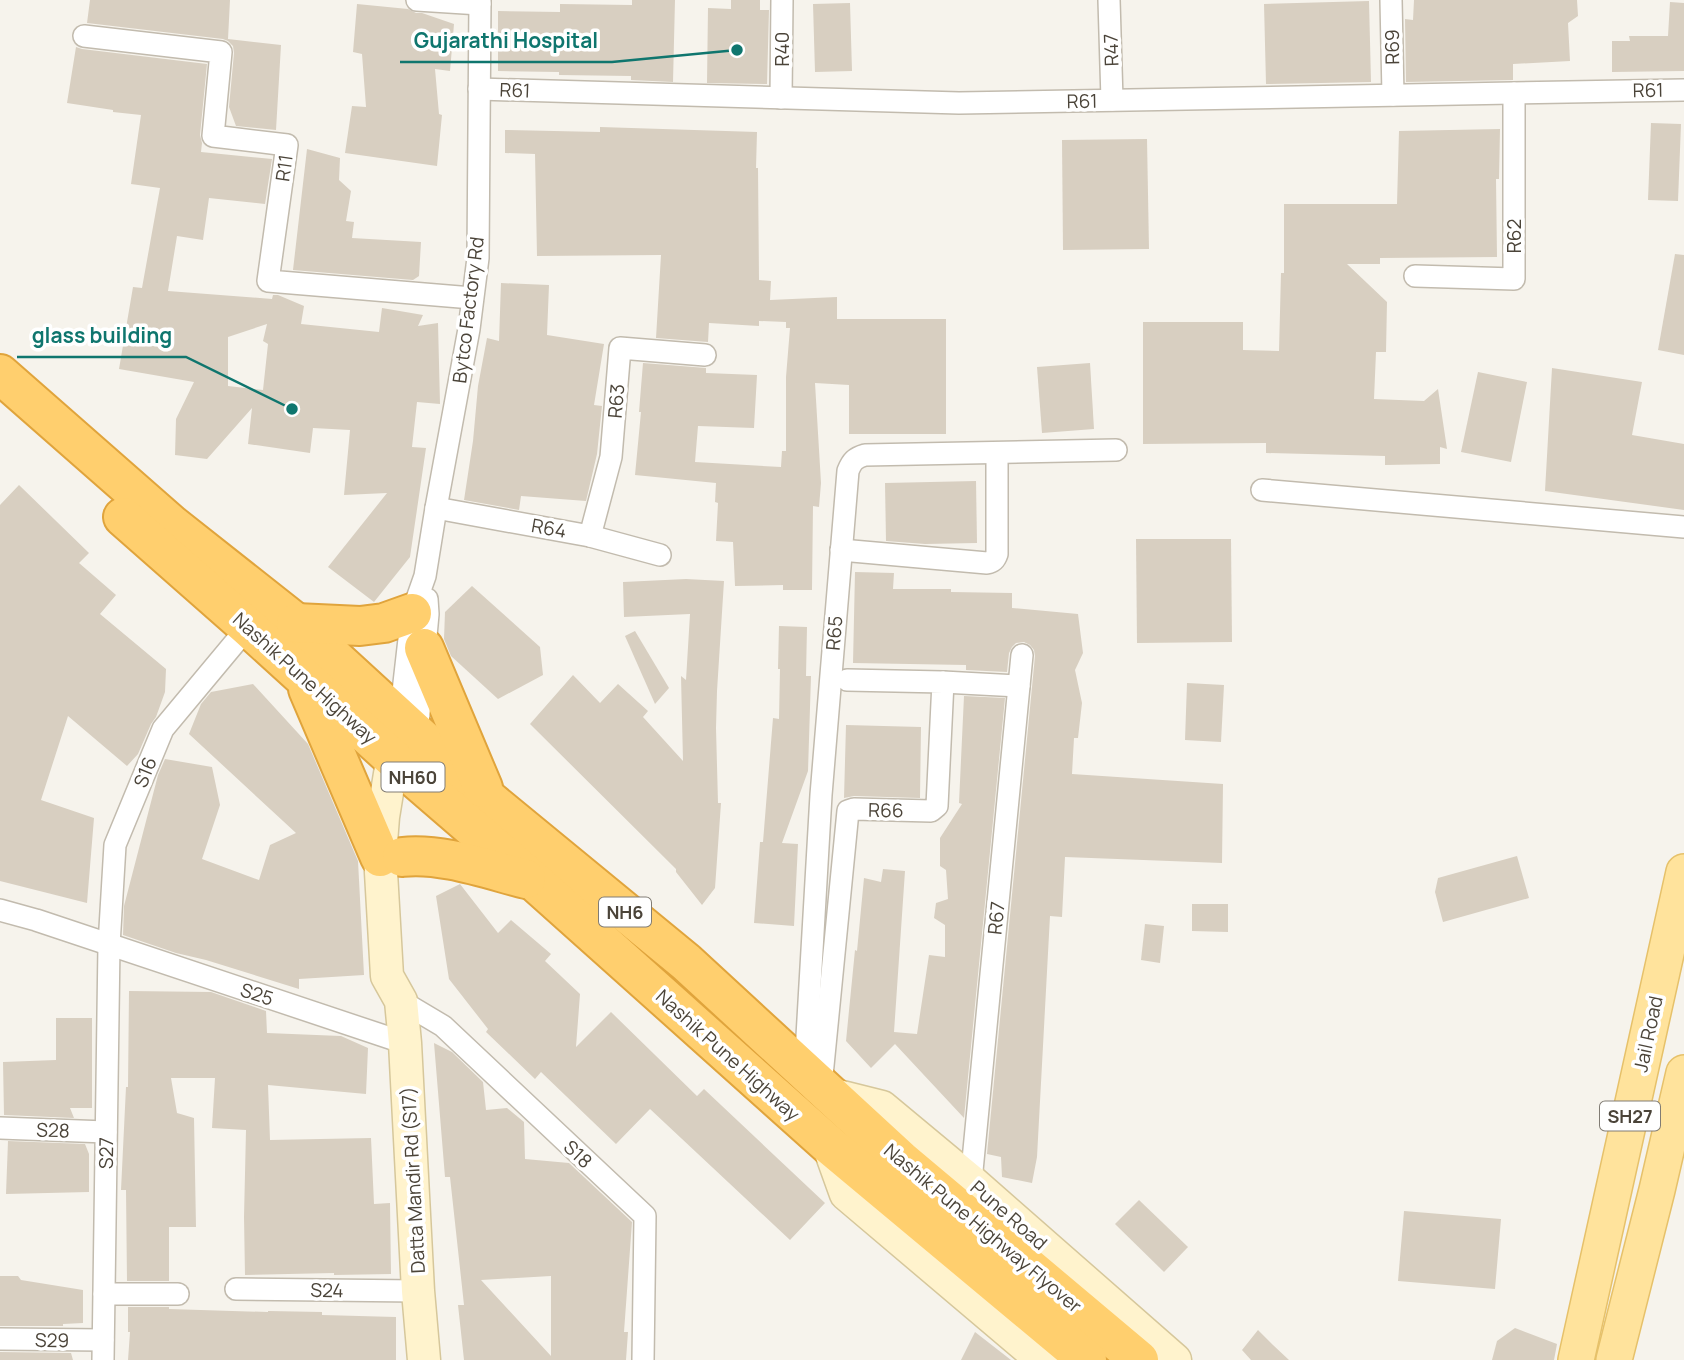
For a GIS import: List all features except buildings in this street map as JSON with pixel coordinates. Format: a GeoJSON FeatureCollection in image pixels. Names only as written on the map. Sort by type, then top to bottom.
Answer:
{"type":"FeatureCollection","features":[{"type":"Feature","properties":{"kind":"highway","name":"Nashik Pune Highway"},"geometry":{"type":"LineString","coordinates":[[0,374],[172,525],[296,623],[405,746],[535,882],[828,1144]]}},
{"type":"Feature","properties":{"kind":"highway","name":"Nashik Pune Highway"},"geometry":{"type":"LineString","coordinates":[[0,410],[303,678],[489,800],[686,962],[819,1084]]}},
{"type":"Feature","properties":{"kind":"highway"},"geometry":{"type":"LineString","coordinates":[[296,623],[360,626],[384,623],[418,631],[489,800]]}},
{"type":"Feature","properties":{"kind":"highway"},"geometry":{"type":"LineString","coordinates":[[303,678],[391,857],[422,855],[535,882]]}},
{"type":"Feature","properties":{"kind":"highway","name":"Nashik Pune Highway Flyover"},"geometry":{"type":"LineString","coordinates":[[819,1084],[901,1160],[1139,1360]]}},
{"type":"Feature","properties":{"kind":"highway","name":"Nashik Pune Highway Flyover"},"geometry":{"type":"LineString","coordinates":[[828,1144],[1087,1360]]}},
{"type":"Feature","properties":{"kind":"main road","name":"Datta Mandir Rd (S17)"},"geometry":{"type":"LineString","coordinates":[[405,746],[402,833],[391,857],[408,977],[401,1001],[424,1360]]}},
{"type":"Feature","properties":{"kind":"main road","name":"Jail Road"},"geometry":{"type":"LineString","coordinates":[[1576,1360],[1684,872]]}},
{"type":"Feature","properties":{"kind":"main road"},"geometry":{"type":"LineString","coordinates":[[1614,1360],[1684,1073]]}},
{"type":"Feature","properties":{"kind":"main road","name":"Pune Road"},"geometry":{"type":"LineString","coordinates":[[819,1084],[881,1107],[971,1181],[1175,1360]]}},
{"type":"Feature","properties":{"kind":"main road"},"geometry":{"type":"LineString","coordinates":[[828,1144],[846,1194],[1042,1360]]}},
{"type":"Feature","properties":{"kind":"street"},"geometry":{"type":"LineString","coordinates":[[417,0],[480,2]]}},
{"type":"Feature","properties":{"kind":"street","name":"R40"},"geometry":{"type":"LineString","coordinates":[[781,98],[782,0]]}},
{"type":"Feature","properties":{"kind":"street","name":"R47"},"geometry":{"type":"LineString","coordinates":[[1109,0],[1112,100]]}},
{"type":"Feature","properties":{"kind":"street","name":"R69"},"geometry":{"type":"LineString","coordinates":[[1391,0],[1393,95]]}},
{"type":"Feature","properties":{"kind":"street","name":"Bytco Factory Rd"},"geometry":{"type":"LineString","coordinates":[[405,746],[425,576],[470,329],[478,258],[480,2]]}},
{"type":"Feature","properties":{"kind":"street","name":"R11"},"geometry":{"type":"LineString","coordinates":[[84,36],[220,52],[213,136],[288,145],[268,281],[472,298]]}},
{"type":"Feature","properties":{"kind":"street","name":"R61"},"geometry":{"type":"LineString","coordinates":[[479,89],[959,103],[1684,90]]}},
{"type":"Feature","properties":{"kind":"street","name":"R62"},"geometry":{"type":"LineString","coordinates":[[1415,276],[1514,279],[1514,93]]}},
{"type":"Feature","properties":{"kind":"street","name":"R63"},"geometry":{"type":"LineString","coordinates":[[590,536],[611,457],[620,348],[705,355]]}},
{"type":"Feature","properties":{"kind":"street","name":"R65"},"geometry":{"type":"LineString","coordinates":[[819,1084],[821,809],[841,550],[851,463],[865,455],[1116,450]]}},
{"type":"Feature","properties":{"kind":"street"},"geometry":{"type":"LineString","coordinates":[[841,550],[991,562],[997,554],[997,453]]}},
{"type":"Feature","properties":{"kind":"street"},"geometry":{"type":"LineString","coordinates":[[1262,490],[1684,527]]}},
{"type":"Feature","properties":{"kind":"street","name":"R64"},"geometry":{"type":"LineString","coordinates":[[436,508],[590,536],[660,555]]}},
{"type":"Feature","properties":{"kind":"street","name":"Bytco Factory Rd"},"geometry":{"type":"LineString","coordinates":[[405,746],[418,631],[428,614],[425,576]]}},
{"type":"Feature","properties":{"kind":"street","name":"S16"},"geometry":{"type":"LineString","coordinates":[[109,945],[115,845],[163,729],[248,627]]}},
{"type":"Feature","properties":{"kind":"street","name":"R67"},"geometry":{"type":"LineString","coordinates":[[971,1181],[1022,655]]}},
{"type":"Feature","properties":{"kind":"street"},"geometry":{"type":"LineString","coordinates":[[848,680],[1019,686]]}},
{"type":"Feature","properties":{"kind":"street","name":"R66"},"geometry":{"type":"LineString","coordinates":[[819,1084],[848,811],[931,811],[937,806],[943,682]]}},
{"type":"Feature","properties":{"kind":"street"},"geometry":{"type":"LineString","coordinates":[[821,809],[848,811]]}},
{"type":"Feature","properties":{"kind":"street","name":"S25"},"geometry":{"type":"LineString","coordinates":[[0,910],[405,1043]]}},
{"type":"Feature","properties":{"kind":"street","name":"S27"},"geometry":{"type":"LineString","coordinates":[[103,1350],[109,945]]}},
{"type":"Feature","properties":{"kind":"street","name":"S18"},"geometry":{"type":"LineString","coordinates":[[401,1001],[443,1026],[645,1216],[643,1360]]}},
{"type":"Feature","properties":{"kind":"street","name":"S28"},"geometry":{"type":"LineString","coordinates":[[0,1128],[106,1132]]}},
{"type":"Feature","properties":{"kind":"street","name":"S24"},"geometry":{"type":"LineString","coordinates":[[236,1289],[418,1291]]}},
{"type":"Feature","properties":{"kind":"street"},"geometry":{"type":"LineString","coordinates":[[104,1294],[177,1294]]}},
{"type":"Feature","properties":{"kind":"street","name":"S29"},"geometry":{"type":"LineString","coordinates":[[0,1339],[103,1350]]}},
{"type":"Feature","properties":{"kind":"place","name":"Gujarathi Hospital"},"geometry":{"type":"Point","coordinates":[737,50]}},
{"type":"Feature","properties":{"kind":"place","name":"glass building"},"geometry":{"type":"Point","coordinates":[292,409]}}]}
